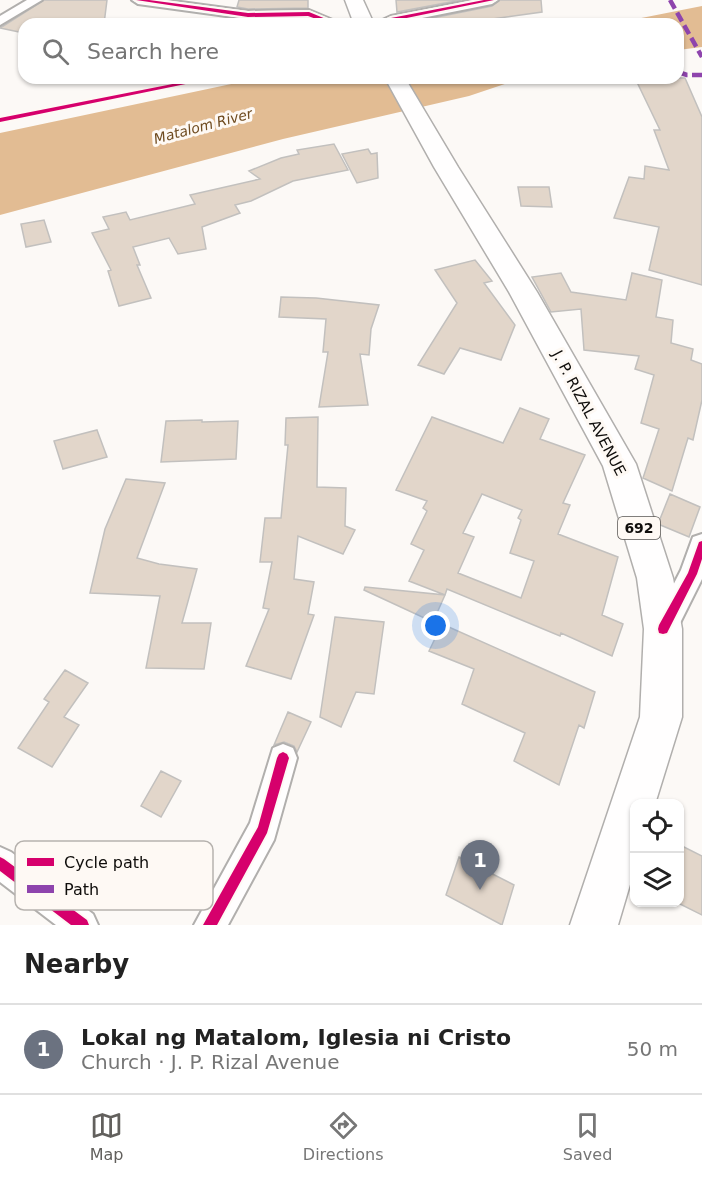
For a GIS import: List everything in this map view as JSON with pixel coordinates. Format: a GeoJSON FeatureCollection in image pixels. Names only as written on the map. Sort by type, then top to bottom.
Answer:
{"type":"FeatureCollection","features":[{"type":"Feature","properties":{"kind":"main road"},"geometry":{"type":"LineString","coordinates":[[354,0],[362,18]]}},
{"type":"Feature","properties":{"kind":"main road","name":"J. P. RIZAL AVENUE"},"geometry":{"type":"LineString","coordinates":[[398,84],[446,167],[523,292],[619,464],[655,578],[663,629],[661,717],[594,925]]}},
{"type":"Feature","properties":{"kind":"street"},"geometry":{"type":"LineString","coordinates":[[0,21],[36,0]]}},
{"type":"Feature","properties":{"kind":"street"},"geometry":{"type":"LineString","coordinates":[[138,0],[248,15],[309,14],[319,18]]}},
{"type":"Feature","properties":{"kind":"street"},"geometry":{"type":"LineString","coordinates":[[401,18],[492,0]]}},
{"type":"Feature","properties":{"kind":"street"},"geometry":{"type":"LineString","coordinates":[[663,629],[692,574],[702,545]]}},
{"type":"Feature","properties":{"kind":"street"},"geometry":{"type":"LineString","coordinates":[[210,925],[263,830],[283,758]]}},
{"type":"Feature","properties":{"kind":"street"},"geometry":{"type":"LineString","coordinates":[[0,863],[15,874]]}},
{"type":"Feature","properties":{"kind":"street"},"geometry":{"type":"LineString","coordinates":[[62,910],[82,925]]}},
{"type":"Feature","properties":{"kind":"water"},"geometry":{"type":"Polygon","coordinates":[[[702,6],[702,47],[684,49],[684,18],[641,18],[702,6]]]}},
{"type":"Feature","properties":{"kind":"water","name":"Matalom River"},"geometry":{"type":"Polygon","coordinates":[[[231,84],[505,84],[469,96],[283,139],[0,215],[0,133],[231,84]]]}},
{"type":"Feature","properties":{"kind":"building"},"geometry":{"type":"Polygon","coordinates":[[[44,0],[107,0],[105,18],[18,18],[18,32],[0,28],[44,0]]]}},
{"type":"Feature","properties":{"kind":"building"},"geometry":{"type":"Polygon","coordinates":[[[239,0],[308,0],[308,8],[248,9],[237,7],[239,0]]]}},
{"type":"Feature","properties":{"kind":"building"},"geometry":{"type":"Polygon","coordinates":[[[396,0],[461,0],[397,12],[396,0]]]}},
{"type":"Feature","properties":{"kind":"building"},"geometry":{"type":"Polygon","coordinates":[[[500,0],[541,0],[542,12],[499,18],[433,18],[492,6],[500,0]]]}},
{"type":"Feature","properties":{"kind":"building"},"geometry":{"type":"Polygon","coordinates":[[[685,78],[702,117],[702,285],[649,270],[659,227],[614,218],[629,177],[644,179],[645,166],[669,170],[654,130],[660,130],[638,84],[684,84],[685,78]]]}},
{"type":"Feature","properties":{"kind":"building"},"geometry":{"type":"Polygon","coordinates":[[[334,144],[348,170],[293,181],[251,201],[235,205],[240,213],[202,227],[206,249],[178,254],[169,238],[133,247],[140,265],[137,265],[151,298],[119,306],[108,271],[111,270],[92,233],[109,229],[103,217],[126,212],[130,220],[195,204],[190,195],[260,179],[249,171],[281,158],[299,154],[297,150],[334,144]]]}},
{"type":"Feature","properties":{"kind":"building"},"geometry":{"type":"Polygon","coordinates":[[[368,149],[371,154],[377,153],[378,178],[357,183],[342,154],[368,149]]]}},
{"type":"Feature","properties":{"kind":"building"},"geometry":{"type":"Polygon","coordinates":[[[518,187],[549,187],[552,207],[521,206],[518,187]]]}},
{"type":"Feature","properties":{"kind":"building"},"geometry":{"type":"Polygon","coordinates":[[[44,220],[51,242],[26,247],[21,224],[44,220]]]}},
{"type":"Feature","properties":{"kind":"building"},"geometry":{"type":"Polygon","coordinates":[[[475,260],[492,281],[484,283],[515,325],[501,360],[460,348],[444,374],[418,365],[457,303],[435,270],[475,260]]]}},
{"type":"Feature","properties":{"kind":"building"},"geometry":{"type":"Polygon","coordinates":[[[561,273],[571,292],[626,300],[632,273],[662,280],[656,317],[673,320],[671,343],[693,349],[691,360],[702,364],[702,400],[693,440],[688,438],[672,491],[643,478],[659,429],[641,423],[654,375],[635,369],[639,356],[584,350],[581,309],[551,312],[532,277],[561,273]]]}},
{"type":"Feature","properties":{"kind":"building"},"geometry":{"type":"Polygon","coordinates":[[[281,297],[316,298],[379,305],[371,329],[369,355],[360,354],[368,405],[319,407],[328,352],[323,352],[326,319],[279,317],[281,297]]]}},
{"type":"Feature","properties":{"kind":"building"},"geometry":{"type":"Polygon","coordinates":[[[520,408],[549,419],[540,439],[585,455],[563,503],[570,505],[558,534],[618,557],[602,615],[623,624],[612,656],[561,633],[560,636],[447,589],[445,595],[409,581],[424,550],[411,544],[427,511],[423,508],[427,501],[396,490],[432,417],[503,443],[520,408]],[[482,494],[463,533],[474,537],[458,573],[521,598],[534,561],[510,553],[522,510],[482,494]]]}},
{"type":"Feature","properties":{"kind":"building"},"geometry":{"type":"Polygon","coordinates":[[[318,417],[317,487],[346,488],[345,526],[355,530],[343,554],[298,536],[294,579],[314,582],[308,614],[314,615],[291,679],[246,666],[269,609],[263,608],[272,562],[260,562],[265,518],[281,518],[288,445],[285,445],[286,418],[318,417]]]}},
{"type":"Feature","properties":{"kind":"building"},"geometry":{"type":"Polygon","coordinates":[[[202,420],[202,422],[238,421],[236,459],[161,462],[166,421],[202,420]]]}},
{"type":"Feature","properties":{"kind":"building"},"geometry":{"type":"Polygon","coordinates":[[[97,430],[107,457],[63,469],[54,441],[97,430]]]}},
{"type":"Feature","properties":{"kind":"building"},"geometry":{"type":"Polygon","coordinates":[[[126,479],[165,483],[137,558],[159,564],[197,569],[182,623],[211,623],[204,669],[146,668],[160,596],[90,593],[105,529],[126,479]]]}},
{"type":"Feature","properties":{"kind":"building"},"geometry":{"type":"Polygon","coordinates":[[[670,494],[700,507],[689,537],[658,524],[670,494]]]}},
{"type":"Feature","properties":{"kind":"building"},"geometry":{"type":"Polygon","coordinates":[[[365,587],[445,595],[433,622],[364,590],[365,587]]]}},
{"type":"Feature","properties":{"kind":"building"},"geometry":{"type":"Polygon","coordinates":[[[335,617],[384,622],[374,694],[356,692],[341,727],[320,717],[335,617]]]}},
{"type":"Feature","properties":{"kind":"building"},"geometry":{"type":"Polygon","coordinates":[[[442,624],[595,692],[584,728],[579,725],[559,785],[514,761],[525,733],[462,704],[474,669],[429,651],[442,624]]]}},
{"type":"Feature","properties":{"kind":"building"},"geometry":{"type":"Polygon","coordinates":[[[65,670],[88,683],[64,717],[79,725],[52,767],[18,748],[49,702],[44,699],[65,670]]]}},
{"type":"Feature","properties":{"kind":"building"},"geometry":{"type":"Polygon","coordinates":[[[288,712],[311,722],[297,752],[294,746],[284,742],[274,745],[288,712]]]}},
{"type":"Feature","properties":{"kind":"building"},"geometry":{"type":"Polygon","coordinates":[[[161,771],[181,781],[161,817],[141,806],[161,771]]]}},
{"type":"Feature","properties":{"kind":"building"},"geometry":{"type":"Polygon","coordinates":[[[684,847],[702,856],[702,915],[684,906],[684,847]]]}},
{"type":"Feature","properties":{"kind":"building"},"geometry":{"type":"Polygon","coordinates":[[[459,857],[514,885],[502,925],[446,895],[459,857]]]}},
{"type":"Feature","properties":{"kind":"marked path"},"geometry":{"type":"LineString","coordinates":[[670,0],[680,18]]}},
{"type":"Feature","properties":{"kind":"marked path"},"geometry":{"type":"LineString","coordinates":[[684,25],[702,57]]}},
{"type":"Feature","properties":{"kind":"marked path"},"geometry":{"type":"LineString","coordinates":[[684,74],[702,75]]}},
{"type":"Feature","properties":{"kind":"cycle path"},"geometry":{"type":"LineString","coordinates":[[138,0],[248,15],[309,14],[319,18]]}},
{"type":"Feature","properties":{"kind":"cycle path"},"geometry":{"type":"LineString","coordinates":[[401,18],[492,0]]}},
{"type":"Feature","properties":{"kind":"cycle path"},"geometry":{"type":"LineString","coordinates":[[0,120],[182,84]]}},
{"type":"Feature","properties":{"kind":"cycle path"},"geometry":{"type":"LineString","coordinates":[[663,629],[692,574],[702,545]]}},
{"type":"Feature","properties":{"kind":"cycle path"},"geometry":{"type":"LineString","coordinates":[[210,925],[263,829],[283,758]]}},
{"type":"Feature","properties":{"kind":"cycle path"},"geometry":{"type":"LineString","coordinates":[[0,863],[15,874]]}},
{"type":"Feature","properties":{"kind":"cycle path"},"geometry":{"type":"LineString","coordinates":[[62,910],[82,925]]}},
{"type":"Feature","properties":{"kind":"place","name":"Lokal ng Matalom, Iglesia ni Cristo"},"geometry":{"type":"Point","coordinates":[480,890]}}]}
